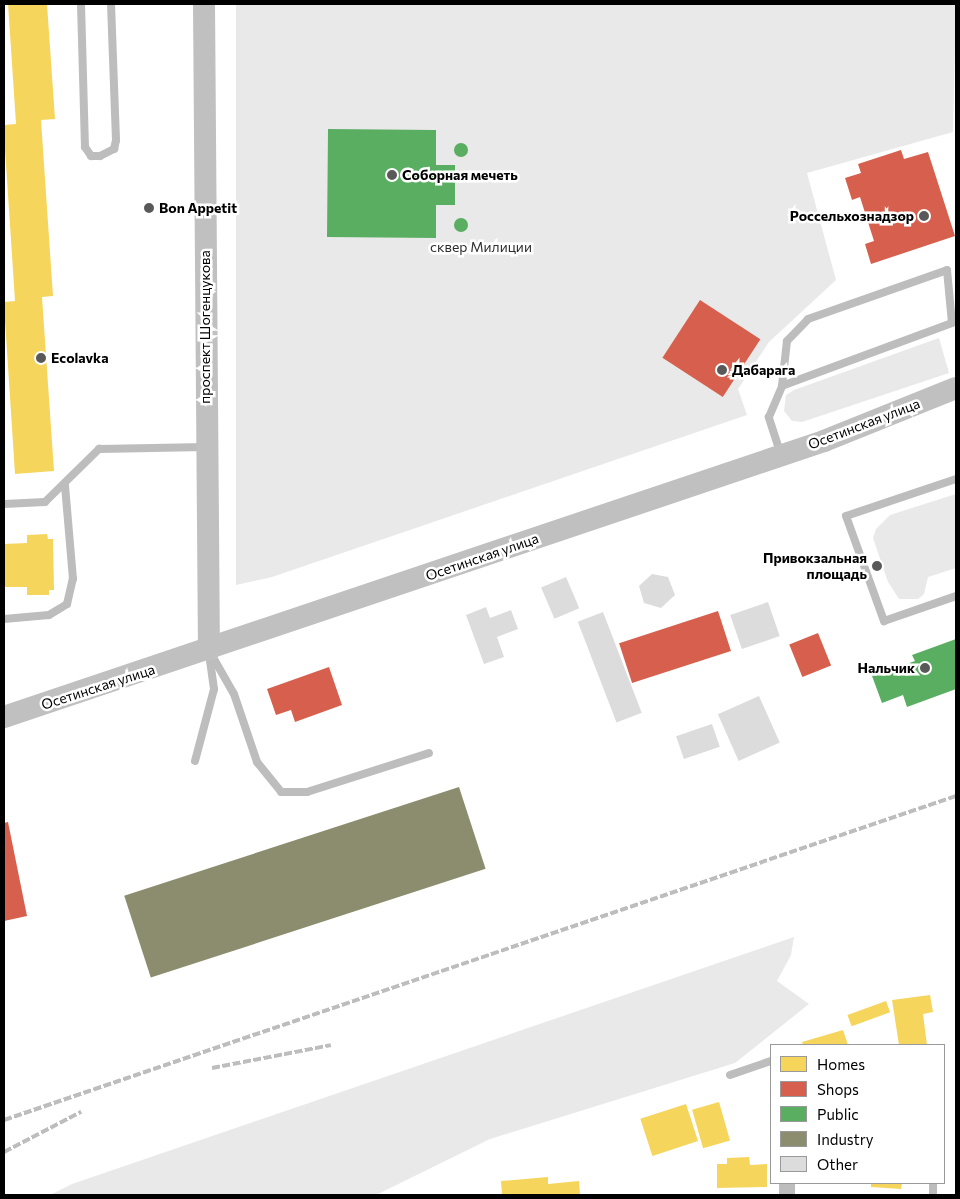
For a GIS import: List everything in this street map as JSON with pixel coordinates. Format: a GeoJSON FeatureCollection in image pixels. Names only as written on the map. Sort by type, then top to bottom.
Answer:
{"type":"FeatureCollection","features":[{"type":"Feature","properties":{"kind":"main road","name":"проспект Шогенцукова"},"geometry":{"type":"LineString","coordinates":[[204,4],[208,650]]}},
{"type":"Feature","properties":{"kind":"main road","name":"Осетинская улица"},"geometry":{"type":"LineString","coordinates":[[4,717],[781,456],[956,388]]}},
{"type":"Feature","properties":{"kind":"lane"},"geometry":{"type":"LineString","coordinates":[[81,4],[85,147],[91,156],[100,156],[114,149],[116,140],[111,4]]}},
{"type":"Feature","properties":{"kind":"lane"},"geometry":{"type":"LineString","coordinates":[[781,456],[769,417],[782,386],[787,341],[808,319],[947,270],[952,323],[782,386]]}},
{"type":"Feature","properties":{"kind":"lane"},"geometry":{"type":"LineString","coordinates":[[4,504],[45,502],[65,486],[99,449],[206,447]]}},
{"type":"Feature","properties":{"kind":"lane"},"geometry":{"type":"LineString","coordinates":[[956,479],[846,516],[884,621],[956,596]]}},
{"type":"Feature","properties":{"kind":"lane"},"geometry":{"type":"LineString","coordinates":[[4,619],[49,615],[67,604],[73,579],[65,486]]}},
{"type":"Feature","properties":{"kind":"lane"},"geometry":{"type":"LineString","coordinates":[[208,650],[234,694],[257,762],[281,792],[307,792],[429,753]]}},
{"type":"Feature","properties":{"kind":"lane"},"geometry":{"type":"LineString","coordinates":[[195,761],[214,689],[208,650]]}},
{"type":"Feature","properties":{"kind":"lane"},"geometry":{"type":"LineString","coordinates":[[730,1075],[770,1061]]}},
{"type":"Feature","properties":{"kind":"green space","name":"сквер Милиции"},"geometry":{"type":"Polygon","coordinates":[[[236,4],[956,4],[953,132],[807,173],[836,280],[769,342],[738,389],[747,415],[272,577],[236,585],[236,4]]]}},
{"type":"Feature","properties":{"kind":"green space"},"geometry":{"type":"Polygon","coordinates":[[[939,338],[949,373],[802,422],[792,421],[784,411],[786,395],[794,390],[939,338]]]}},
{"type":"Feature","properties":{"kind":"green space"},"geometry":{"type":"Polygon","coordinates":[[[956,494],[956,568],[928,577],[924,594],[918,599],[899,599],[888,582],[873,538],[876,529],[890,515],[956,494]]]}},
{"type":"Feature","properties":{"kind":"green space"},"geometry":{"type":"Polygon","coordinates":[[[794,937],[791,955],[777,981],[809,1004],[735,1063],[490,1139],[376,1195],[50,1195],[72,1184],[794,937]]]}},
{"type":"Feature","properties":{"kind":"building: Homes"},"geometry":{"type":"Polygon","coordinates":[[[8,4],[47,4],[55,119],[41,120],[53,296],[42,297],[54,471],[15,474],[4,305],[4,302],[15,301],[4,134],[4,125],[16,124],[8,4]]]}},
{"type":"Feature","properties":{"kind":"building: Homes"},"geometry":{"type":"Polygon","coordinates":[[[47,534],[48,539],[53,539],[54,590],[49,590],[49,595],[27,595],[27,587],[4,587],[4,544],[27,543],[27,535],[47,534]]]}},
{"type":"Feature","properties":{"kind":"building: Homes"},"geometry":{"type":"Polygon","coordinates":[[[930,995],[933,1012],[923,1014],[927,1044],[899,1044],[892,1000],[930,995]]]}},
{"type":"Feature","properties":{"kind":"building: Homes"},"geometry":{"type":"Polygon","coordinates":[[[886,1001],[890,1012],[852,1026],[847,1015],[886,1001]]]}},
{"type":"Feature","properties":{"kind":"building: Homes"},"geometry":{"type":"Polygon","coordinates":[[[843,1030],[848,1044],[803,1044],[802,1042],[843,1030]]]}},
{"type":"Feature","properties":{"kind":"building: Homes"},"geometry":{"type":"Polygon","coordinates":[[[719,1102],[730,1140],[703,1148],[692,1110],[719,1102]]]}},
{"type":"Feature","properties":{"kind":"building: Homes"},"geometry":{"type":"Polygon","coordinates":[[[686,1104],[698,1141],[652,1156],[640,1119],[686,1104]]]}},
{"type":"Feature","properties":{"kind":"building: Homes"},"geometry":{"type":"Polygon","coordinates":[[[749,1157],[750,1165],[767,1164],[767,1187],[717,1188],[717,1164],[727,1164],[727,1158],[749,1157]]]}},
{"type":"Feature","properties":{"kind":"building: Homes"},"geometry":{"type":"Polygon","coordinates":[[[548,1177],[548,1184],[579,1181],[580,1195],[502,1195],[501,1181],[548,1177]]]}},
{"type":"Feature","properties":{"kind":"building: Homes"},"geometry":{"type":"Polygon","coordinates":[[[871,1184],[902,1184],[901,1189],[871,1187],[871,1184]]]}},
{"type":"Feature","properties":{"kind":"building: Shops"},"geometry":{"type":"Polygon","coordinates":[[[901,150],[904,159],[928,152],[955,236],[871,264],[865,244],[874,241],[860,197],[852,200],[845,178],[861,173],[858,164],[901,150]]]}},
{"type":"Feature","properties":{"kind":"building: Shops"},"geometry":{"type":"Polygon","coordinates":[[[700,300],[760,339],[723,397],[662,358],[700,300]]]}},
{"type":"Feature","properties":{"kind":"building: Shops"},"geometry":{"type":"Polygon","coordinates":[[[718,611],[731,651],[632,683],[619,643],[718,611]]]}},
{"type":"Feature","properties":{"kind":"building: Shops"},"geometry":{"type":"Polygon","coordinates":[[[818,633],[831,665],[802,677],[789,645],[818,633]]]}},
{"type":"Feature","properties":{"kind":"building: Shops"},"geometry":{"type":"Polygon","coordinates":[[[329,667],[342,705],[295,722],[291,710],[276,715],[267,689],[329,667]]]}},
{"type":"Feature","properties":{"kind":"building: Shops"},"geometry":{"type":"Polygon","coordinates":[[[8,822],[27,916],[4,921],[4,823],[8,822]]]}},
{"type":"Feature","properties":{"kind":"building: Public","name":"Соборная мечеть"},"geometry":{"type":"Polygon","coordinates":[[[328,129],[436,130],[436,165],[455,165],[455,205],[436,205],[436,238],[327,237],[328,129]]]}},
{"type":"Feature","properties":{"kind":"building: Public"},"geometry":{"type":"Polygon","coordinates":[[[458,143],[464,143],[468,150],[464,157],[458,157],[454,153],[454,147],[458,143]]]}},
{"type":"Feature","properties":{"kind":"building: Public"},"geometry":{"type":"Polygon","coordinates":[[[458,218],[464,218],[468,225],[464,232],[458,232],[454,228],[454,222],[458,218]]]}},
{"type":"Feature","properties":{"kind":"building: Public","name":"Нальчик"},"geometry":{"type":"Polygon","coordinates":[[[956,639],[956,689],[907,707],[903,695],[882,703],[872,676],[915,661],[912,655],[956,639]]]}},
{"type":"Feature","properties":{"kind":"building: Industry"},"geometry":{"type":"Polygon","coordinates":[[[459,787],[486,869],[151,978],[124,896],[459,787]]]}},
{"type":"Feature","properties":{"kind":"building: Other"},"geometry":{"type":"Polygon","coordinates":[[[652,574],[668,577],[675,595],[661,608],[644,603],[639,586],[652,574]]]}},
{"type":"Feature","properties":{"kind":"building: Other"},"geometry":{"type":"Polygon","coordinates":[[[566,577],[579,608],[554,619],[541,588],[566,577]]]}},
{"type":"Feature","properties":{"kind":"building: Other"},"geometry":{"type":"Polygon","coordinates":[[[768,602],[780,636],[742,649],[730,615],[768,602]]]}},
{"type":"Feature","properties":{"kind":"building: Other"},"geometry":{"type":"Polygon","coordinates":[[[486,607],[490,618],[511,610],[518,629],[497,637],[504,657],[484,664],[466,615],[486,607]]]}},
{"type":"Feature","properties":{"kind":"building: Other"},"geometry":{"type":"Polygon","coordinates":[[[603,612],[642,713],[616,723],[578,622],[603,612]]]}},
{"type":"Feature","properties":{"kind":"building: Other"},"geometry":{"type":"Polygon","coordinates":[[[759,696],[780,743],[739,761],[718,714],[759,696]]]}},
{"type":"Feature","properties":{"kind":"building: Other"},"geometry":{"type":"Polygon","coordinates":[[[712,724],[720,747],[684,759],[676,736],[712,724]]]}},
{"type":"Feature","properties":{"kind":"railway"},"geometry":{"type":"LineString","coordinates":[[4,1120],[956,796]]}},
{"type":"Feature","properties":{"kind":"railway"},"geometry":{"type":"LineString","coordinates":[[212,1068],[331,1045]]}},
{"type":"Feature","properties":{"kind":"railway"},"geometry":{"type":"LineString","coordinates":[[4,1152],[81,1112]]}},
{"type":"Feature","properties":{"kind":"place","name":"Соборная мечеть"},"geometry":{"type":"Point","coordinates":[392,175]}},
{"type":"Feature","properties":{"kind":"place","name":"Bon Appetit"},"geometry":{"type":"Point","coordinates":[149,208]}},
{"type":"Feature","properties":{"kind":"place","name":"Россельхознадзор"},"geometry":{"type":"Point","coordinates":[924,216]}},
{"type":"Feature","properties":{"kind":"place","name":"Ecolavka"},"geometry":{"type":"Point","coordinates":[41,358]}},
{"type":"Feature","properties":{"kind":"place","name":"Дабарага"},"geometry":{"type":"Point","coordinates":[722,370]}},
{"type":"Feature","properties":{"kind":"place","name":"Привокзальная площадь"},"geometry":{"type":"Point","coordinates":[877,566]}},
{"type":"Feature","properties":{"kind":"place","name":"Нальчик"},"geometry":{"type":"Point","coordinates":[925,668]}}]}
